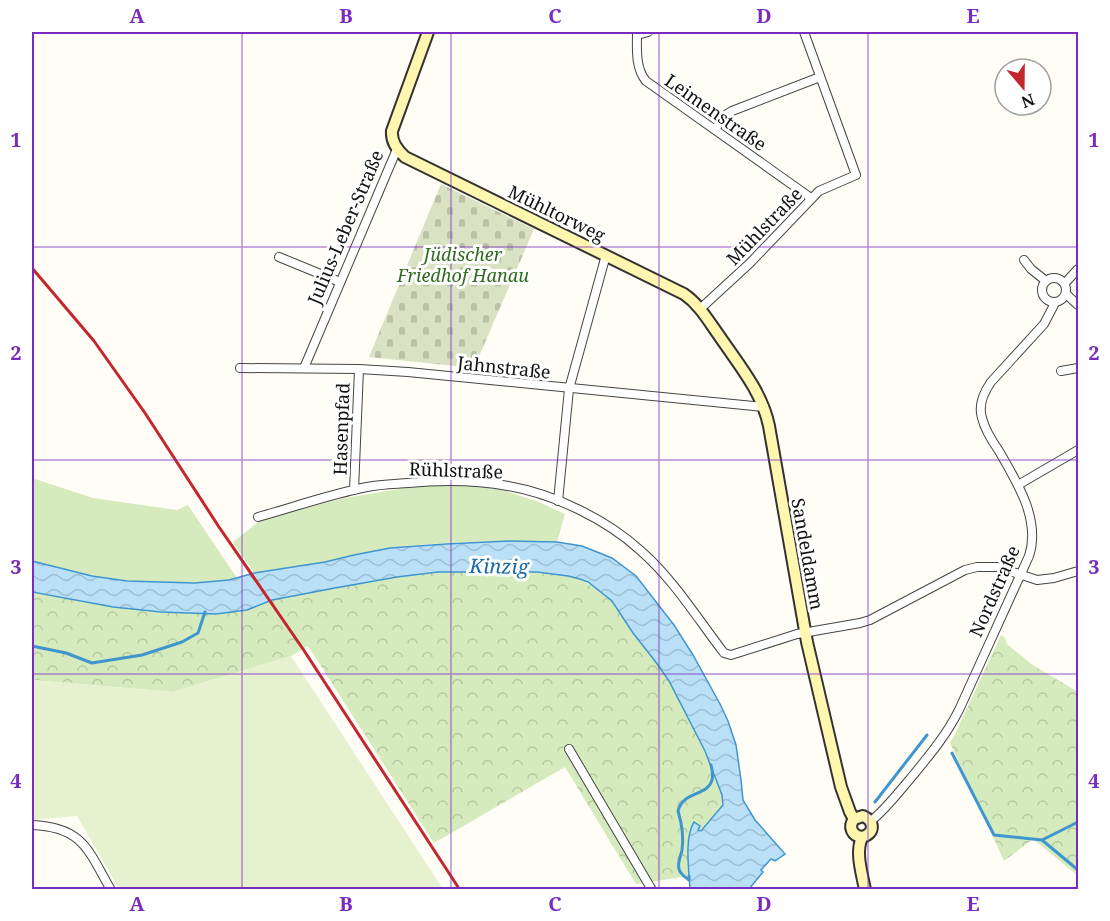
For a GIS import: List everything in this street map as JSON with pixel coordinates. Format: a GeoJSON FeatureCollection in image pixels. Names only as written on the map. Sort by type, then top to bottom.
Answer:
{"type":"FeatureCollection","features":[{"type":"Feature","properties":{"kind":"street","name":"Julius-Leber-Straße"},"geometry":{"type":"LineString","coordinates":[[304,368],[397,149],[392,139],[392,131],[428,32]]}},
{"type":"Feature","properties":{"kind":"street"},"geometry":{"type":"LineString","coordinates":[[637,33],[648,32]]}},
{"type":"Feature","properties":{"kind":"street"},"geometry":{"type":"LineString","coordinates":[[715,129],[732,111],[820,77],[804,32]]}},
{"type":"Feature","properties":{"kind":"street","name":"Leimenstraße"},"geometry":{"type":"LineString","coordinates":[[637,33],[640,73],[646,81],[811,198]]}},
{"type":"Feature","properties":{"kind":"street","name":"Mühlstraße"},"geometry":{"type":"LineString","coordinates":[[700,309],[750,263],[819,191],[856,175],[820,77]]}},
{"type":"Feature","properties":{"kind":"street","name":"Mühltorweg"},"geometry":{"type":"LineString","coordinates":[[397,149],[405,157],[682,292],[691,298],[700,309]]}},
{"type":"Feature","properties":{"kind":"street"},"geometry":{"type":"LineString","coordinates":[[558,501],[569,389],[606,255]]}},
{"type":"Feature","properties":{"kind":"street"},"geometry":{"type":"LineString","coordinates":[[279,257],[340,282]]}},
{"type":"Feature","properties":{"kind":"street"},"geometry":{"type":"LineString","coordinates":[[1024,260],[1046,281]]}},
{"type":"Feature","properties":{"kind":"street"},"geometry":{"type":"LineString","coordinates":[[1065,283],[1078,269]]}},
{"type":"Feature","properties":{"kind":"street"},"geometry":{"type":"LineString","coordinates":[[1054,278],[1065,283],[1066,294],[1063,299],[1055,303],[1048,301],[1043,295],[1042,288],[1046,281],[1054,278]]}},
{"type":"Feature","properties":{"kind":"street"},"geometry":{"type":"LineString","coordinates":[[1066,294],[1078,305]]}},
{"type":"Feature","properties":{"kind":"street","name":"Nordstraße"},"geometry":{"type":"LineString","coordinates":[[854,819],[851,825],[855,835],[862,837],[869,834],[872,828],[871,821],[892,801],[948,729],[959,710],[1031,550],[1033,536],[1026,507],[1018,485],[988,434],[982,418],[981,404],[991,382],[1044,324],[1055,303]]}},
{"type":"Feature","properties":{"kind":"street","name":"Sandeldamm"},"geometry":{"type":"LineString","coordinates":[[700,309],[748,378],[764,407],[805,632],[841,787],[854,819]]}},
{"type":"Feature","properties":{"kind":"street","name":"Jahnstraße"},"geometry":{"type":"LineString","coordinates":[[240,368],[359,369],[764,407]]}},
{"type":"Feature","properties":{"kind":"street"},"geometry":{"type":"LineString","coordinates":[[1061,371],[1078,368]]}},
{"type":"Feature","properties":{"kind":"street","name":"Hasenpfad"},"geometry":{"type":"LineString","coordinates":[[354,490],[359,369]]}},
{"type":"Feature","properties":{"kind":"street"},"geometry":{"type":"LineString","coordinates":[[1018,485],[1078,450]]}},
{"type":"Feature","properties":{"kind":"street","name":"Rühlstraße"},"geometry":{"type":"LineString","coordinates":[[258,517],[354,490],[389,484],[479,482],[510,486],[558,501],[602,522],[635,545],[671,581],[727,654],[736,654],[805,632]]}},
{"type":"Feature","properties":{"kind":"street"},"geometry":{"type":"LineString","coordinates":[[805,632],[870,620],[965,570],[976,567],[998,567],[1031,579],[1046,580],[1078,571]]}},
{"type":"Feature","properties":{"kind":"street"},"geometry":{"type":"LineString","coordinates":[[569,749],[652,890]]}},
{"type":"Feature","properties":{"kind":"street"},"geometry":{"type":"LineString","coordinates":[[854,819],[863,816],[871,821]]}},
{"type":"Feature","properties":{"kind":"street"},"geometry":{"type":"LineString","coordinates":[[32,825],[57,828],[72,834],[91,855],[111,890]]}},
{"type":"Feature","properties":{"kind":"street","name":"Nordstraße"},"geometry":{"type":"LineString","coordinates":[[862,837],[859,852],[865,890]]}},
{"type":"Feature","properties":{"kind":"green space","name":"Jüdischer Friedhof Hanau"},"geometry":{"type":"Polygon","coordinates":[[[441,184],[534,229],[474,368],[369,357],[441,184]]]}},
{"type":"Feature","properties":{"kind":"green space"},"geometry":{"type":"Polygon","coordinates":[[[32,478],[93,498],[177,510],[188,505],[237,578],[195,583],[127,581],[92,576],[32,561],[32,478]]]}},
{"type":"Feature","properties":{"kind":"green space"},"geometry":{"type":"Polygon","coordinates":[[[468,485],[503,490],[539,502],[565,514],[557,542],[474,542],[391,548],[310,565],[254,573],[233,542],[262,519],[345,498],[417,486],[468,485]]]}},
{"type":"Feature","properties":{"kind":"green space"},"geometry":{"type":"Polygon","coordinates":[[[438,572],[537,572],[568,576],[580,579],[612,601],[669,681],[705,751],[722,795],[723,805],[701,831],[698,830],[689,838],[689,876],[636,884],[565,767],[434,843],[308,646],[291,656],[173,692],[32,680],[32,592],[113,607],[216,614],[247,610],[272,600],[335,588],[438,572]]]}},
{"type":"Feature","properties":{"kind":"green space"},"geometry":{"type":"Polygon","coordinates":[[[1001,635],[1007,644],[1031,664],[1078,692],[1078,876],[1033,839],[1004,861],[950,743],[1001,635]]]}},
{"type":"Feature","properties":{"kind":"green space"},"geometry":{"type":"Polygon","coordinates":[[[291,656],[443,889],[119,889],[77,816],[32,820],[32,680],[173,692],[291,656]]]}},
{"type":"Feature","properties":{"kind":"water","name":"Kinzig"},"geometry":{"type":"Polygon","coordinates":[[[509,541],[557,542],[582,546],[612,558],[636,576],[674,625],[693,655],[728,721],[736,745],[743,800],[755,820],[785,854],[775,861],[771,859],[749,889],[690,889],[688,855],[691,829],[694,822],[700,826],[698,830],[701,831],[723,805],[722,795],[705,751],[669,681],[612,601],[588,582],[568,576],[537,572],[438,572],[335,588],[272,600],[247,610],[216,614],[113,607],[32,592],[32,561],[92,576],[127,581],[195,583],[229,580],[254,573],[325,562],[390,548],[509,541]]]}},
{"type":"Feature","properties":{"kind":"waterway"},"geometry":{"type":"LineString","coordinates":[[32,646],[66,653],[92,663],[142,655],[182,642],[198,633],[205,612]]}},
{"type":"Feature","properties":{"kind":"waterway"},"geometry":{"type":"LineString","coordinates":[[875,802],[927,735]]}},
{"type":"Feature","properties":{"kind":"waterway"},"geometry":{"type":"LineString","coordinates":[[952,753],[994,835],[1042,840],[1078,870]]}},
{"type":"Feature","properties":{"kind":"waterway"},"geometry":{"type":"LineString","coordinates":[[689,876],[689,880],[682,874],[679,867],[683,840],[678,811],[685,800],[710,785],[711,765]]}},
{"type":"Feature","properties":{"kind":"waterway"},"geometry":{"type":"LineString","coordinates":[[1042,840],[1078,822]]}},
{"type":"Feature","properties":{"kind":"railway"},"geometry":{"type":"LineString","coordinates":[[32,268],[94,341],[145,413],[460,890]]}}]}
